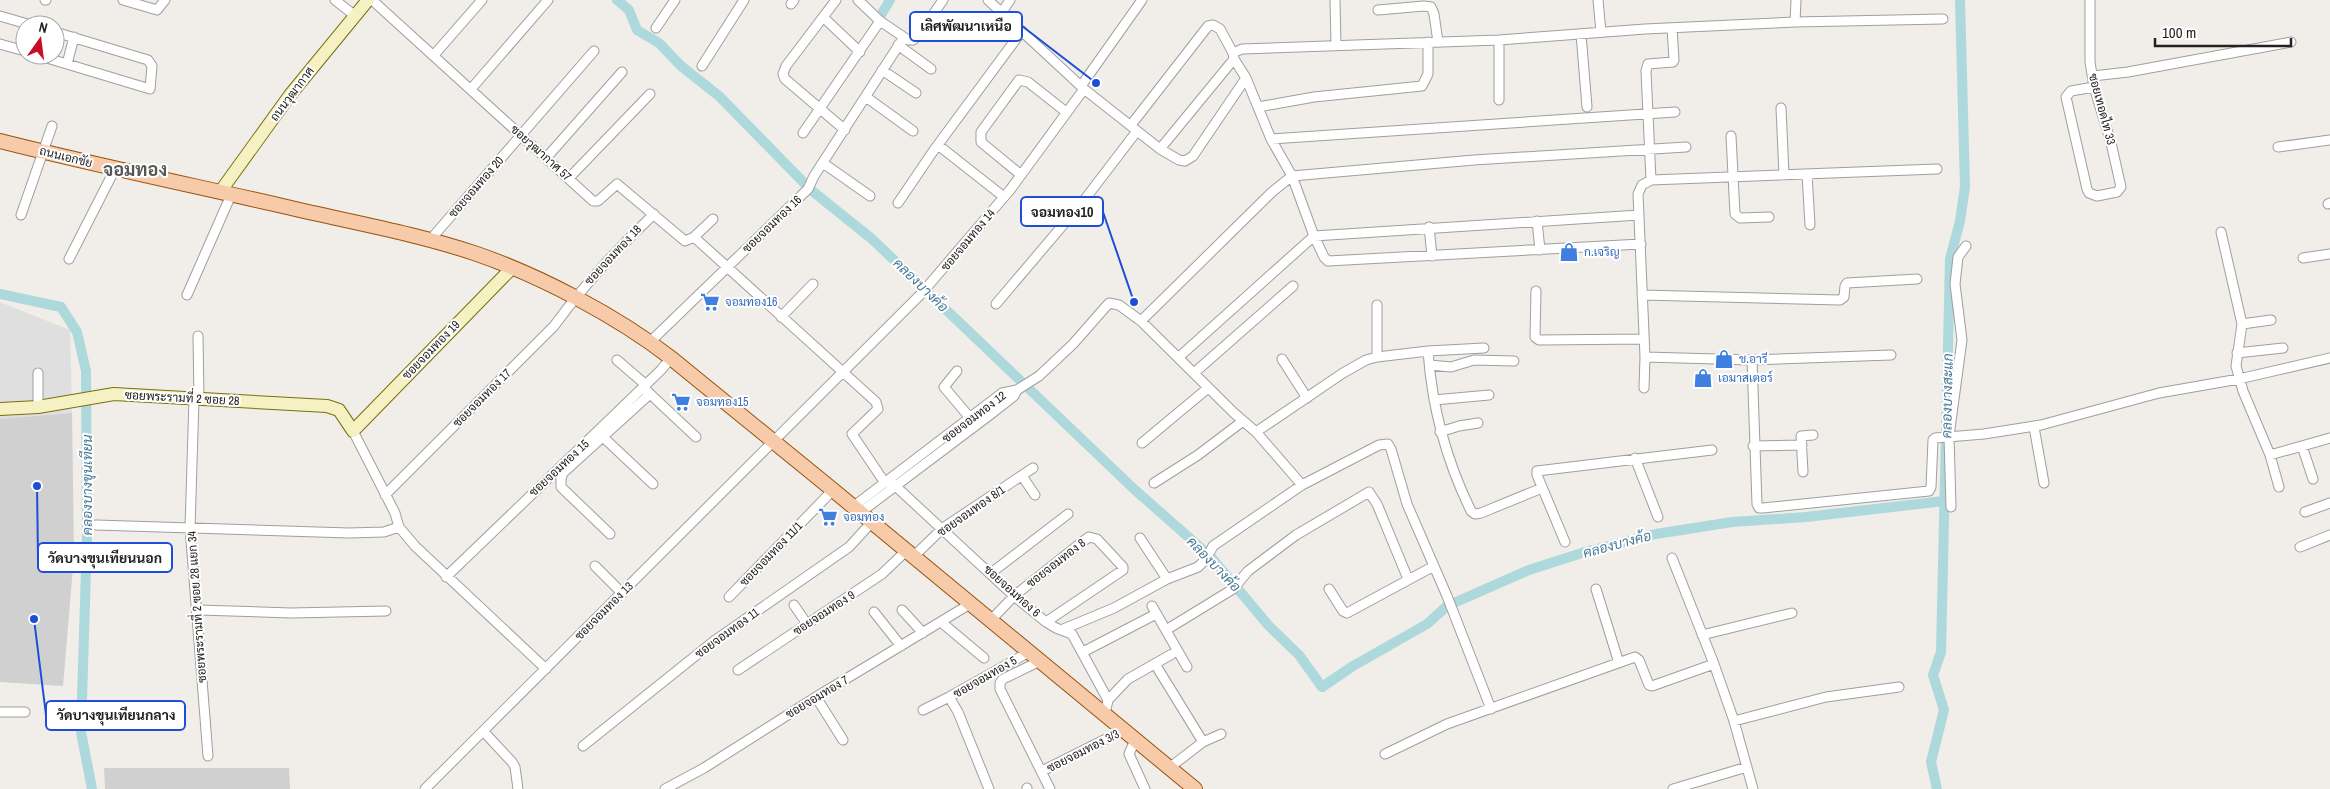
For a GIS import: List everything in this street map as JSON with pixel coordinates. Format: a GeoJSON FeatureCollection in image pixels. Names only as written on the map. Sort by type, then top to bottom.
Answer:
{"type":"FeatureCollection","features":[{"type":"Feature","properties":{"kind":"main road","name":"ถนนเอกชัย"},"geometry":{"type":"LineString","coordinates":[[0,141],[430,240],[476,254],[574,298],[650,342],[834,490],[1195,789]]}},
{"type":"Feature","properties":{"kind":"street"},"geometry":{"type":"LineString","coordinates":[[123,0],[157,10],[165,0]]}},
{"type":"Feature","properties":{"kind":"street"},"geometry":{"type":"LineString","coordinates":[[335,0],[354,15]]}},
{"type":"Feature","properties":{"kind":"street","name":"ถนนวุฒากาศ"},"geometry":{"type":"LineString","coordinates":[[225,193],[290,95],[368,0]]}},
{"type":"Feature","properties":{"kind":"street","name":"ซอยวุฒากาศ 57"},"geometry":{"type":"LineString","coordinates":[[372,0],[392,12],[434,55],[593,201],[598,201],[617,184],[685,242],[694,237]]}},
{"type":"Feature","properties":{"kind":"street"},"geometry":{"type":"LineString","coordinates":[[434,55],[482,0]]}},
{"type":"Feature","properties":{"kind":"street"},"geometry":{"type":"LineString","coordinates":[[471,89],[548,0]]}},
{"type":"Feature","properties":{"kind":"street"},"geometry":{"type":"LineString","coordinates":[[656,28],[675,0]]}},
{"type":"Feature","properties":{"kind":"street"},"geometry":{"type":"LineString","coordinates":[[702,66],[744,0]]}},
{"type":"Feature","properties":{"kind":"street"},"geometry":{"type":"LineString","coordinates":[[836,0],[786,66],[783,74],[784,79],[845,130]]}},
{"type":"Feature","properties":{"kind":"street"},"geometry":{"type":"LineString","coordinates":[[858,0],[880,21],[904,37],[913,40],[919,35],[943,0]]}},
{"type":"Feature","properties":{"kind":"street"},"geometry":{"type":"LineString","coordinates":[[988,0],[1082,87],[1160,148],[1179,160],[1185,161],[1193,156],[1246,78]]}},
{"type":"Feature","properties":{"kind":"street"},"geometry":{"type":"LineString","coordinates":[[1002,12],[1010,0]]}},
{"type":"Feature","properties":{"kind":"street","name":"ซอยจอมทอง 14"},"geometry":{"type":"LineString","coordinates":[[774,442],[921,294],[1004,197],[1066,112],[1142,0]]}},
{"type":"Feature","properties":{"kind":"street"},"geometry":{"type":"LineString","coordinates":[[1335,0],[1336,45]]}},
{"type":"Feature","properties":{"kind":"street"},"geometry":{"type":"LineString","coordinates":[[1598,0],[1601,32]]}},
{"type":"Feature","properties":{"kind":"street"},"geometry":{"type":"LineString","coordinates":[[1795,22],[1796,0]]}},
{"type":"Feature","properties":{"kind":"street","name":"ซอยเทอดไท 33"},"geometry":{"type":"LineString","coordinates":[[2090,0],[2090,62],[2092,76],[2121,187],[2117,192],[2098,196],[2089,193],[2087,189],[2066,97],[2071,91],[2094,87]]}},
{"type":"Feature","properties":{"kind":"street"},"geometry":{"type":"LineString","coordinates":[[1378,10],[1431,7],[1434,14],[1438,42]]}},
{"type":"Feature","properties":{"kind":"street"},"geometry":{"type":"LineString","coordinates":[[0,16],[15,20]]}},
{"type":"Feature","properties":{"kind":"street"},"geometry":{"type":"LineString","coordinates":[[822,18],[860,52]]}},
{"type":"Feature","properties":{"kind":"street"},"geometry":{"type":"LineString","coordinates":[[1160,148],[1234,56],[1242,49],[1499,40],[1601,32],[1795,22],[1943,19]]}},
{"type":"Feature","properties":{"kind":"street"},"geometry":{"type":"LineString","coordinates":[[803,132],[880,21]]}},
{"type":"Feature","properties":{"kind":"street"},"geometry":{"type":"LineString","coordinates":[[996,304],[1085,199],[1208,26],[1213,25],[1220,29],[1246,78],[1271,139],[1292,176],[1314,236],[1324,257],[1334,262],[1641,244]]}},
{"type":"Feature","properties":{"kind":"street"},"geometry":{"type":"LineString","coordinates":[[1651,180],[1646,67],[1648,64],[1673,62],[1672,28]]}},
{"type":"Feature","properties":{"kind":"street"},"geometry":{"type":"LineString","coordinates":[[898,203],[1022,31]]}},
{"type":"Feature","properties":{"kind":"street"},"geometry":{"type":"LineString","coordinates":[[1581,34],[1587,107]]}},
{"type":"Feature","properties":{"kind":"street"},"geometry":{"type":"LineString","coordinates":[[65,35],[148,60],[152,66],[150,89],[67,64],[74,38]]}},
{"type":"Feature","properties":{"kind":"street","name":"ซอยจอมทอง 16"},"geometry":{"type":"LineString","coordinates":[[650,342],[808,189],[814,176],[904,37]]}},
{"type":"Feature","properties":{"kind":"street"},"geometry":{"type":"LineString","coordinates":[[1499,40],[1499,100]]}},
{"type":"Feature","properties":{"kind":"street"},"geometry":{"type":"LineString","coordinates":[[1258,107],[1322,96],[1418,87],[1426,82],[1428,74],[1428,42]]}},
{"type":"Feature","properties":{"kind":"street"},"geometry":{"type":"LineString","coordinates":[[2092,76],[2128,72],[2291,42]]}},
{"type":"Feature","properties":{"kind":"street"},"geometry":{"type":"LineString","coordinates":[[0,44],[15,48]]}},
{"type":"Feature","properties":{"kind":"street"},"geometry":{"type":"LineString","coordinates":[[898,45],[931,69]]}},
{"type":"Feature","properties":{"kind":"street","name":"ซอยจอมทอง 20"},"geometry":{"type":"LineString","coordinates":[[430,240],[594,51]]}},
{"type":"Feature","properties":{"kind":"street"},"geometry":{"type":"LineString","coordinates":[[882,70],[916,93]]}},
{"type":"Feature","properties":{"kind":"street"},"geometry":{"type":"LineString","coordinates":[[546,157],[622,72]]}},
{"type":"Feature","properties":{"kind":"street"},"geometry":{"type":"LineString","coordinates":[[1021,175],[981,142],[981,132],[986,124],[1014,85],[1024,80],[1066,112]]}},
{"type":"Feature","properties":{"kind":"street"},"geometry":{"type":"LineString","coordinates":[[569,178],[650,94]]}},
{"type":"Feature","properties":{"kind":"street"},"geometry":{"type":"LineString","coordinates":[[866,97],[913,132]]}},
{"type":"Feature","properties":{"kind":"street"},"geometry":{"type":"LineString","coordinates":[[1781,108],[1784,175]]}},
{"type":"Feature","properties":{"kind":"street"},"geometry":{"type":"LineString","coordinates":[[1271,139],[1648,116],[1675,112]]}},
{"type":"Feature","properties":{"kind":"street"},"geometry":{"type":"LineString","coordinates":[[21,215],[52,126]]}},
{"type":"Feature","properties":{"kind":"street"},"geometry":{"type":"LineString","coordinates":[[1732,136],[1732,177],[1736,217],[1769,217]]}},
{"type":"Feature","properties":{"kind":"street"},"geometry":{"type":"LineString","coordinates":[[2278,147],[2330,140]]}},
{"type":"Feature","properties":{"kind":"street"},"geometry":{"type":"LineString","coordinates":[[938,145],[1004,197]]}},
{"type":"Feature","properties":{"kind":"street"},"geometry":{"type":"LineString","coordinates":[[1302,485],[1256,432],[1208,388],[1141,321],[1272,192],[1292,176],[1474,160],[1686,147]]}},
{"type":"Feature","properties":{"kind":"street"},"geometry":{"type":"LineString","coordinates":[[823,164],[870,196]]}},
{"type":"Feature","properties":{"kind":"street"},"geometry":{"type":"LineString","coordinates":[[69,259],[115,169]]}},
{"type":"Feature","properties":{"kind":"street"},"geometry":{"type":"LineString","coordinates":[[1644,388],[1645,357],[1638,194],[1642,185],[1651,180],[1937,169]]}},
{"type":"Feature","properties":{"kind":"street"},"geometry":{"type":"LineString","coordinates":[[1807,174],[1810,225]]}},
{"type":"Feature","properties":{"kind":"street"},"geometry":{"type":"LineString","coordinates":[[187,296],[225,193]]}},
{"type":"Feature","properties":{"kind":"street","name":"ซอยจอมทอง 18"},"geometry":{"type":"LineString","coordinates":[[574,298],[616,251],[654,214]]}},
{"type":"Feature","properties":{"kind":"street"},"geometry":{"type":"LineString","coordinates":[[1179,357],[1314,236],[1429,227],[1639,215]]}},
{"type":"Feature","properties":{"kind":"street"},"geometry":{"type":"LineString","coordinates":[[714,218],[694,237],[843,373]]}},
{"type":"Feature","properties":{"kind":"street"},"geometry":{"type":"LineString","coordinates":[[1537,221],[1540,250]]}},
{"type":"Feature","properties":{"kind":"street"},"geometry":{"type":"LineString","coordinates":[[1429,227],[1432,256]]}},
{"type":"Feature","properties":{"kind":"street"},"geometry":{"type":"LineString","coordinates":[[2221,232],[2242,324],[2236,366],[2270,455],[2279,486]]}},
{"type":"Feature","properties":{"kind":"street"},"geometry":{"type":"LineString","coordinates":[[1951,507],[1948,436],[1962,340],[1955,284],[1958,257],[1966,246]]}},
{"type":"Feature","properties":{"kind":"street"},"geometry":{"type":"LineString","coordinates":[[2303,258],[2330,254]]}},
{"type":"Feature","properties":{"kind":"street","name":"ซอยจอมทอง 19"},"geometry":{"type":"LineString","coordinates":[[353,431],[510,269]]}},
{"type":"Feature","properties":{"kind":"street"},"geometry":{"type":"LineString","coordinates":[[1642,295],[1840,300],[1844,297],[1847,283],[1917,279]]}},
{"type":"Feature","properties":{"kind":"street"},"geometry":{"type":"LineString","coordinates":[[781,316],[813,284]]}},
{"type":"Feature","properties":{"kind":"street"},"geometry":{"type":"LineString","coordinates":[[1194,373],[1293,286]]}},
{"type":"Feature","properties":{"kind":"street"},"geometry":{"type":"LineString","coordinates":[[1536,291],[1535,337],[1539,340],[1644,339]]}},
{"type":"Feature","properties":{"kind":"street","name":"ซอยจอมทอง 17"},"geometry":{"type":"LineString","coordinates":[[385,495],[554,326],[574,298]]}},
{"type":"Feature","properties":{"kind":"street","name":"ซอยจอมทอง 12"},"geometry":{"type":"LineString","coordinates":[[857,509],[1002,393],[1020,388],[1039,376],[1073,344],[1109,303],[1119,304],[1141,321]]}},
{"type":"Feature","properties":{"kind":"street"},"geometry":{"type":"LineString","coordinates":[[1377,305],[1377,356]]}},
{"type":"Feature","properties":{"kind":"street"},"geometry":{"type":"LineString","coordinates":[[2242,324],[2271,320]]}},
{"type":"Feature","properties":{"kind":"street","name":"ซอยพระรามที่ 2 ซอย 28 แยก 34"},"geometry":{"type":"LineString","coordinates":[[198,336],[190,528],[193,577],[198,610],[208,756]]}},
{"type":"Feature","properties":{"kind":"street"},"geometry":{"type":"LineString","coordinates":[[1256,432],[1343,373],[1377,356],[1429,358],[1484,348]]}},
{"type":"Feature","properties":{"kind":"street"},"geometry":{"type":"LineString","coordinates":[[2237,353],[2283,348]]}},
{"type":"Feature","properties":{"kind":"street"},"geometry":{"type":"LineString","coordinates":[[1645,357],[1752,360],[1891,355]]}},
{"type":"Feature","properties":{"kind":"street","name":"ซอยจอมทอง 15"},"geometry":{"type":"LineString","coordinates":[[446,577],[646,389],[670,358]]}},
{"type":"Feature","properties":{"kind":"street"},"geometry":{"type":"LineString","coordinates":[[1429,358],[1451,367],[1474,360],[1514,361]]}},
{"type":"Feature","properties":{"kind":"street"},"geometry":{"type":"LineString","coordinates":[[1429,358],[1440,432],[1471,511],[1475,514],[1482,513],[1542,488]]}},
{"type":"Feature","properties":{"kind":"street"},"geometry":{"type":"LineString","coordinates":[[1282,359],[1307,398]]}},
{"type":"Feature","properties":{"kind":"street"},"geometry":{"type":"LineString","coordinates":[[617,360],[696,437]]}},
{"type":"Feature","properties":{"kind":"street"},"geometry":{"type":"LineString","coordinates":[[1752,360],[1753,446],[1757,504],[1759,508],[1929,491],[1931,486],[1933,440],[1935,438],[2034,427],[2159,393],[2329,360]]}},
{"type":"Feature","properties":{"kind":"street"},"geometry":{"type":"LineString","coordinates":[[957,371],[944,386],[971,419]]}},
{"type":"Feature","properties":{"kind":"street"},"geometry":{"type":"LineString","coordinates":[[38,373],[38,407]]}},
{"type":"Feature","properties":{"kind":"street","name":"ซอยจอมทอง 6"},"geometry":{"type":"LineString","coordinates":[[843,373],[878,405],[878,409],[852,434],[890,482],[943,528],[1014,596],[1046,622],[1072,634],[1108,700]]}},
{"type":"Feature","properties":{"kind":"street"},"geometry":{"type":"LineString","coordinates":[[890,482],[991,414],[1014,396],[1020,388]]}},
{"type":"Feature","properties":{"kind":"street"},"geometry":{"type":"LineString","coordinates":[[1142,443],[1208,388]]}},
{"type":"Feature","properties":{"kind":"street"},"geometry":{"type":"LineString","coordinates":[[610,534],[561,487],[560,483],[563,473],[603,437],[646,389]]}},
{"type":"Feature","properties":{"kind":"street","name":"ซอยพระรามที่ 2 ซอย 28"},"geometry":{"type":"LineString","coordinates":[[0,409],[38,407],[114,394],[196,399],[334,408],[344,414],[353,431]]}},
{"type":"Feature","properties":{"kind":"street"},"geometry":{"type":"LineString","coordinates":[[1434,400],[1489,396]]}},
{"type":"Feature","properties":{"kind":"street"},"geometry":{"type":"LineString","coordinates":[[1154,483],[1198,455],[1243,421]]}},
{"type":"Feature","properties":{"kind":"street"},"geometry":{"type":"LineString","coordinates":[[1440,432],[1478,423]]}},
{"type":"Feature","properties":{"kind":"street"},"geometry":{"type":"LineString","coordinates":[[2034,427],[2044,483]]}},
{"type":"Feature","properties":{"kind":"street"},"geometry":{"type":"LineString","coordinates":[[353,431],[395,513],[399,527],[446,577],[546,669]]}},
{"type":"Feature","properties":{"kind":"street"},"geometry":{"type":"LineString","coordinates":[[1803,472],[1803,435],[1813,435]]}},
{"type":"Feature","properties":{"kind":"street"},"geometry":{"type":"LineString","coordinates":[[603,437],[652,484]]}},
{"type":"Feature","properties":{"kind":"street"},"geometry":{"type":"LineString","coordinates":[[2270,455],[2330,438]]}},
{"type":"Feature","properties":{"kind":"street","name":"ซอยจอมทอง 13"},"geometry":{"type":"LineString","coordinates":[[425,789],[774,442]]}},
{"type":"Feature","properties":{"kind":"street"},"geometry":{"type":"LineString","coordinates":[[1061,630],[1114,608],[1167,579],[1198,567],[1213,546],[1302,485],[1379,445],[1388,444],[1407,504],[1447,596],[1491,709]]}},
{"type":"Feature","properties":{"kind":"street"},"geometry":{"type":"LineString","coordinates":[[1753,446],[1802,445]]}},
{"type":"Feature","properties":{"kind":"street"},"geometry":{"type":"LineString","coordinates":[[2302,446],[2312,479]]}},
{"type":"Feature","properties":{"kind":"street"},"geometry":{"type":"LineString","coordinates":[[1565,542],[1542,488],[1537,471],[1712,450]]}},
{"type":"Feature","properties":{"kind":"street"},"geometry":{"type":"LineString","coordinates":[[1636,458],[1658,517]]}},
{"type":"Feature","properties":{"kind":"street","name":"ซอยจอมทอง 8/1"},"geometry":{"type":"LineString","coordinates":[[909,554],[943,528],[1033,468]]}},
{"type":"Feature","properties":{"kind":"street"},"geometry":{"type":"LineString","coordinates":[[1022,476],[1036,495]]}},
{"type":"Feature","properties":{"kind":"street","name":"ซอยจอมทอง 11/1"},"geometry":{"type":"LineString","coordinates":[[729,597],[834,490]]}},
{"type":"Feature","properties":{"kind":"street"},"geometry":{"type":"LineString","coordinates":[[1166,630],[1236,586],[1242,576],[1296,535],[1370,492],[1377,504],[1408,579]]}},
{"type":"Feature","properties":{"kind":"street"},"geometry":{"type":"LineString","coordinates":[[2305,512],[2330,503]]}},
{"type":"Feature","properties":{"kind":"street"},"geometry":{"type":"LineString","coordinates":[[991,573],[1068,514]]}},
{"type":"Feature","properties":{"kind":"street","name":"ซอยจอมทอง 11"},"geometry":{"type":"LineString","coordinates":[[583,746],[714,641],[849,547],[872,522]]}},
{"type":"Feature","properties":{"kind":"street"},"geometry":{"type":"LineString","coordinates":[[96,525],[349,533],[384,532],[399,527]]}},
{"type":"Feature","properties":{"kind":"street"},"geometry":{"type":"LineString","coordinates":[[2300,547],[2330,535]]}},
{"type":"Feature","properties":{"kind":"street","name":"ซอยจอมทอง 8"},"geometry":{"type":"LineString","coordinates":[[990,621],[1014,596],[1090,537],[1097,538],[1123,567],[1118,574],[1046,622]]}},
{"type":"Feature","properties":{"kind":"street"},"geometry":{"type":"LineString","coordinates":[[1140,538],[1167,579]]}},
{"type":"Feature","properties":{"kind":"street","name":"ซอยจอมทอง 9"},"geometry":{"type":"LineString","coordinates":[[738,670],[909,554]]}},
{"type":"Feature","properties":{"kind":"street"},"geometry":{"type":"LineString","coordinates":[[1672,558],[1714,664],[1734,721],[1753,789]]}},
{"type":"Feature","properties":{"kind":"street"},"geometry":{"type":"LineString","coordinates":[[595,566],[622,593]]}},
{"type":"Feature","properties":{"kind":"street"},"geometry":{"type":"LineString","coordinates":[[1329,589],[1342,611],[1347,613],[1434,566]]}},
{"type":"Feature","properties":{"kind":"street"},"geometry":{"type":"LineString","coordinates":[[1596,589],[1619,663]]}},
{"type":"Feature","properties":{"kind":"street","name":"ซอยจอมทอง 7"},"geometry":{"type":"LineString","coordinates":[[665,789],[704,768],[816,697],[970,604]]}},
{"type":"Feature","properties":{"kind":"street"},"geometry":{"type":"LineString","coordinates":[[794,605],[807,624]]}},
{"type":"Feature","properties":{"kind":"street"},"geometry":{"type":"LineString","coordinates":[[198,610],[291,612],[386,611]]}},
{"type":"Feature","properties":{"kind":"street"},"geometry":{"type":"LineString","coordinates":[[902,610],[923,633]]}},
{"type":"Feature","properties":{"kind":"street"},"geometry":{"type":"LineString","coordinates":[[1083,652],[1154,610],[1187,667]]}},
{"type":"Feature","properties":{"kind":"street"},"geometry":{"type":"LineString","coordinates":[[874,612],[902,646]]}},
{"type":"Feature","properties":{"kind":"street"},"geometry":{"type":"LineString","coordinates":[[1702,635],[1792,613]]}},
{"type":"Feature","properties":{"kind":"street"},"geometry":{"type":"LineString","coordinates":[[941,622],[984,658]]}},
{"type":"Feature","properties":{"kind":"street"},"geometry":{"type":"LineString","coordinates":[[1105,714],[1108,700],[1128,679],[1172,654]]}},
{"type":"Feature","properties":{"kind":"street"},"geometry":{"type":"LineString","coordinates":[[1035,656],[1003,680],[1000,684],[1000,689],[1050,789]]}},
{"type":"Feature","properties":{"kind":"street","name":"ซอยจอมทอง 5"},"geometry":{"type":"LineString","coordinates":[[989,789],[958,712],[949,697],[1035,656]]}},
{"type":"Feature","properties":{"kind":"street"},"geometry":{"type":"LineString","coordinates":[[1385,754],[1447,724],[1619,663],[1638,658],[1649,685],[1652,686],[1714,664]]}},
{"type":"Feature","properties":{"kind":"street"},"geometry":{"type":"LineString","coordinates":[[1155,664],[1204,742]]}},
{"type":"Feature","properties":{"kind":"street"},"geometry":{"type":"LineString","coordinates":[[1734,721],[1826,697],[1900,687]]}},
{"type":"Feature","properties":{"kind":"street"},"geometry":{"type":"LineString","coordinates":[[816,697],[843,740]]}},
{"type":"Feature","properties":{"kind":"street"},"geometry":{"type":"LineString","coordinates":[[922,710],[949,697]]}},
{"type":"Feature","properties":{"kind":"street"},"geometry":{"type":"LineString","coordinates":[[0,712],[25,712]]}},
{"type":"Feature","properties":{"kind":"street","name":"ซอยจอมทอง 3/3"},"geometry":{"type":"LineString","coordinates":[[1042,771],[1124,730]]}},
{"type":"Feature","properties":{"kind":"street"},"geometry":{"type":"LineString","coordinates":[[484,732],[515,767],[518,789]]}},
{"type":"Feature","properties":{"kind":"street"},"geometry":{"type":"LineString","coordinates":[[1169,768],[1204,742],[1221,734]]}},
{"type":"Feature","properties":{"kind":"street"},"geometry":{"type":"LineString","coordinates":[[1135,740],[1129,754],[1145,789]]}},
{"type":"Feature","properties":{"kind":"street"},"geometry":{"type":"LineString","coordinates":[[1674,789],[1746,766]]}},
{"type":"Feature","properties":{"kind":"shaded area"},"geometry":{"type":"Polygon","coordinates":[[[0,302],[70,330],[72,413],[0,419],[0,302]]]}},
{"type":"Feature","properties":{"kind":"shaded area"},"geometry":{"type":"Polygon","coordinates":[[[72,413],[74,555],[63,686],[0,682],[0,419],[72,413]]]}},
{"type":"Feature","properties":{"kind":"shaded area"},"geometry":{"type":"Polygon","coordinates":[[[104,768],[289,768],[290,789],[105,789],[104,768]]]}},
{"type":"Feature","properties":{"kind":"waterway","name":"คลองบางค้อ"},"geometry":{"type":"LineString","coordinates":[[617,0],[629,10],[637,30],[659,43],[681,66],[719,96],[811,190],[872,239],[1135,490],[1210,556],[1269,626],[1299,655],[1322,687],[1353,666],[1427,624],[1447,606],[1529,570],[1585,552],[1656,534],[1732,522],[1806,517],[1944,501]]}},
{"type":"Feature","properties":{"kind":"waterway"},"geometry":{"type":"LineString","coordinates":[[881,15],[890,0]]}},
{"type":"Feature","properties":{"kind":"waterway","name":"คลองบางสะแก"},"geometry":{"type":"LineString","coordinates":[[1937,789],[1931,762],[1944,710],[1933,675],[1941,652],[1950,259],[1960,221],[1965,187],[1960,0]]}},
{"type":"Feature","properties":{"kind":"waterway","name":"คลองบางขุนเทียน"},"geometry":{"type":"LineString","coordinates":[[0,294],[61,307],[77,332],[86,371],[87,537],[81,732],[92,789]]}},
{"type":"Feature","properties":{"kind":"place","name":"เลิศพัฒนาเหนือ"},"geometry":{"type":"Point","coordinates":[1096,83]}},
{"type":"Feature","properties":{"kind":"place","name":"ก.เจริญ"},"geometry":{"type":"Point","coordinates":[1569,252]}},
{"type":"Feature","properties":{"kind":"place","name":"จอมทอง16"},"geometry":{"type":"Point","coordinates":[710,302]}},
{"type":"Feature","properties":{"kind":"place","name":"จอมทอง10"},"geometry":{"type":"Point","coordinates":[1134,302]}},
{"type":"Feature","properties":{"kind":"place","name":"ช.อารี"},"geometry":{"type":"Point","coordinates":[1724,359]}},
{"type":"Feature","properties":{"kind":"place","name":"เอมาสเตอร์"},"geometry":{"type":"Point","coordinates":[1703,378]}},
{"type":"Feature","properties":{"kind":"place","name":"จอมทอง15"},"geometry":{"type":"Point","coordinates":[681,402]}},
{"type":"Feature","properties":{"kind":"place","name":"วัดบางขุนเทียนนอก"},"geometry":{"type":"Point","coordinates":[37,486]}},
{"type":"Feature","properties":{"kind":"place","name":"จอมทอง"},"geometry":{"type":"Point","coordinates":[828,517]}},
{"type":"Feature","properties":{"kind":"place","name":"วัดบางขุนเทียนกลาง"},"geometry":{"type":"Point","coordinates":[34,619]}},
{"type":"Feature","properties":{"kind":"district","name":"จอมทอง"},"geometry":{"type":"Point","coordinates":[135,170]}}]}
